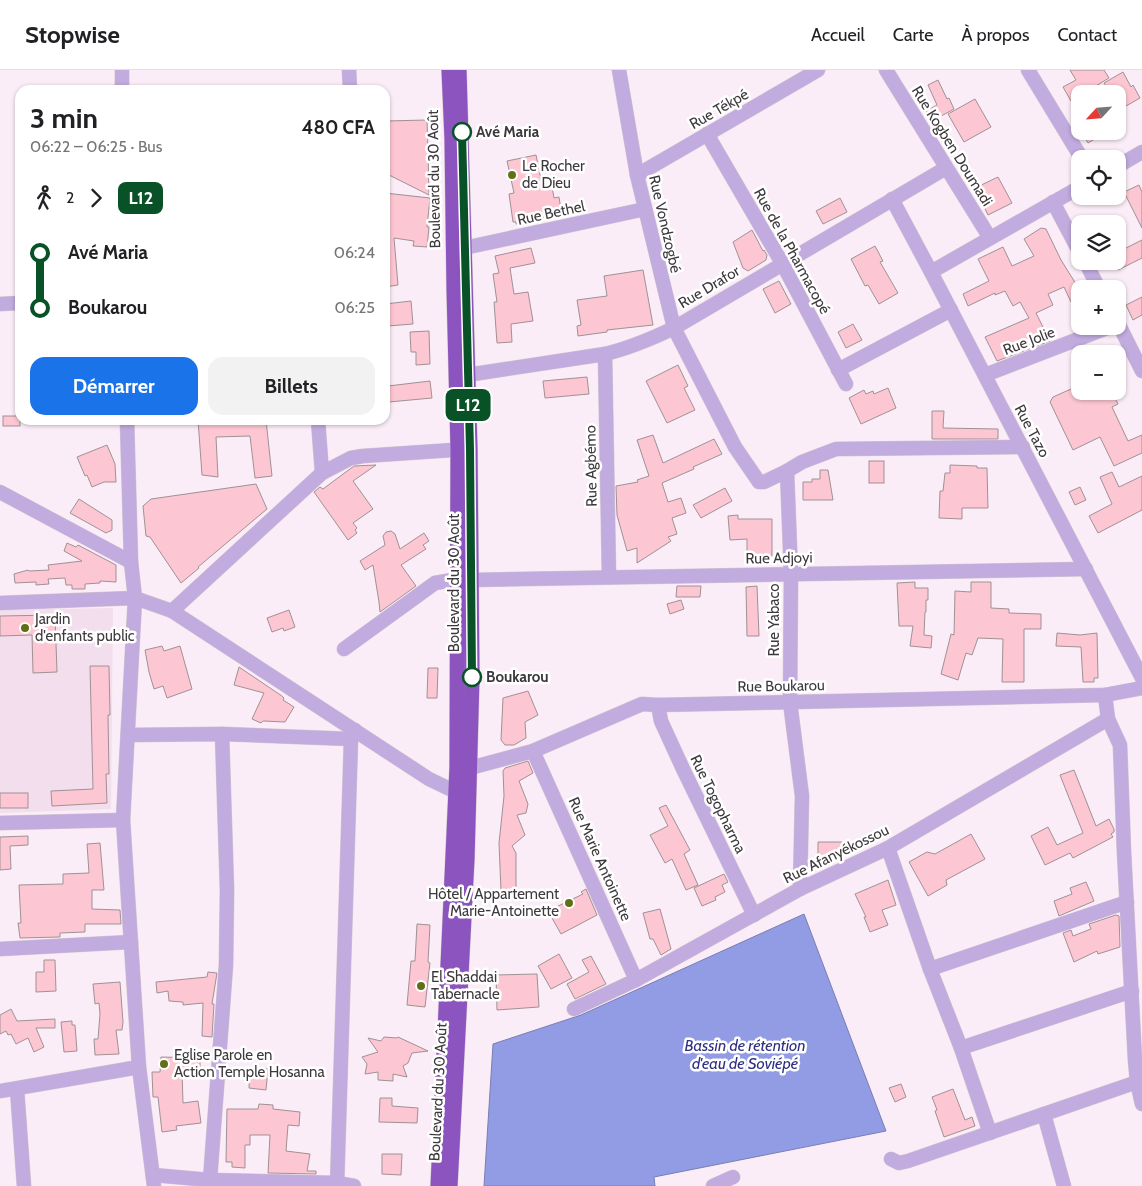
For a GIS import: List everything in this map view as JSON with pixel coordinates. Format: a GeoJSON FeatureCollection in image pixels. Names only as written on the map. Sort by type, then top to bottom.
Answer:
{"type":"FeatureCollection","features":[{"type":"Feature","properties":{"kind":"highway","name":"Boulevard du 30 Août"},"geometry":{"type":"LineString","coordinates":[[449,70],[454,289],[464,449]]}},
{"type":"Feature","properties":{"kind":"highway","name":"Boulevard du 30 Août"},"geometry":{"type":"LineString","coordinates":[[450,1186],[446,1155],[448,1085],[464,768],[464,449],[467,376],[459,70]]}},
{"type":"Feature","properties":{"kind":"highway","name":"Boulevard du 30 Août"},"geometry":{"type":"LineString","coordinates":[[438,1186],[446,1155]]}},
{"type":"Feature","properties":{"kind":"street"},"geometry":{"type":"LineString","coordinates":[[122,70],[122,85]]}},
{"type":"Feature","properties":{"kind":"street"},"geometry":{"type":"LineString","coordinates":[[349,70],[350,85]]}},
{"type":"Feature","properties":{"kind":"street","name":"Rue Vondzogbé"},"geometry":{"type":"LineString","coordinates":[[620,70],[637,175],[674,328],[735,447],[759,482],[764,482],[788,471]]}},
{"type":"Feature","properties":{"kind":"street","name":"Rue Tékpé"},"geometry":{"type":"LineString","coordinates":[[637,175],[818,70]]}},
{"type":"Feature","properties":{"kind":"street","name":"Rue Kogben Doumadi"},"geometry":{"type":"LineString","coordinates":[[886,70],[990,238]]}},
{"type":"Feature","properties":{"kind":"street"},"geometry":{"type":"LineString","coordinates":[[1028,70],[1077,150]]}},
{"type":"Feature","properties":{"kind":"street","name":"Rue de la Pharmacopé"},"geometry":{"type":"LineString","coordinates":[[707,134],[782,263],[846,384]]}},
{"type":"Feature","properties":{"kind":"street"},"geometry":{"type":"LineString","coordinates":[[1126,161],[1142,152]]}},
{"type":"Feature","properties":{"kind":"street","name":"Rue Drafor"},"geometry":{"type":"LineString","coordinates":[[467,376],[627,349],[674,328],[946,168]]}},
{"type":"Feature","properties":{"kind":"street"},"geometry":{"type":"LineString","coordinates":[[931,272],[1071,192]]}},
{"type":"Feature","properties":{"kind":"street","name":"Rue Tazo"},"geometry":{"type":"LineString","coordinates":[[892,200],[1023,447],[1142,678]]}},
{"type":"Feature","properties":{"kind":"street"},"geometry":{"type":"LineString","coordinates":[[1053,202],[1071,236]]}},
{"type":"Feature","properties":{"kind":"street","name":"Rue Bethel"},"geometry":{"type":"LineString","coordinates":[[464,248],[645,209]]}},
{"type":"Feature","properties":{"kind":"street"},"geometry":{"type":"LineString","coordinates":[[0,304],[15,303]]}},
{"type":"Feature","properties":{"kind":"street"},"geometry":{"type":"LineString","coordinates":[[838,370],[951,310]]}},
{"type":"Feature","properties":{"kind":"street","name":"Rue Jolie"},"geometry":{"type":"LineString","coordinates":[[985,375],[1089,335]]}},
{"type":"Feature","properties":{"kind":"street"},"geometry":{"type":"LineString","coordinates":[[1124,335],[1142,371]]}},
{"type":"Feature","properties":{"kind":"street","name":"Rue Agbémo"},"geometry":{"type":"LineString","coordinates":[[605,354],[610,578]]}},
{"type":"Feature","properties":{"kind":"street"},"geometry":{"type":"LineString","coordinates":[[127,425],[131,562],[136,598],[123,820],[140,1067],[153,1181],[210,1180],[354,1186]]}},
{"type":"Feature","properties":{"kind":"street"},"geometry":{"type":"LineString","coordinates":[[318,425],[322,473]]}},
{"type":"Feature","properties":{"kind":"street"},"geometry":{"type":"LineString","coordinates":[[788,471],[802,462],[836,449],[1023,447]]}},
{"type":"Feature","properties":{"kind":"street"},"geometry":{"type":"LineString","coordinates":[[172,611],[322,473],[352,458],[362,456],[464,449]]}},
{"type":"Feature","properties":{"kind":"street","name":"Rue Yabaco"},"geometry":{"type":"LineString","coordinates":[[788,471],[791,574],[790,702],[802,796],[800,889]]}},
{"type":"Feature","properties":{"kind":"street"},"geometry":{"type":"LineString","coordinates":[[0,492],[131,562]]}},
{"type":"Feature","properties":{"kind":"street","name":"Rue Adjoyi"},"geometry":{"type":"LineString","coordinates":[[344,649],[435,583],[465,580],[1086,569]]}},
{"type":"Feature","properties":{"kind":"street"},"geometry":{"type":"LineString","coordinates":[[0,603],[136,598],[172,611],[353,734],[429,779],[462,793]]}},
{"type":"Feature","properties":{"kind":"street","name":"Rue Boukarou"},"geometry":{"type":"LineString","coordinates":[[464,768],[534,751],[642,704],[1104,695],[1142,688]]}},
{"type":"Feature","properties":{"kind":"street"},"geometry":{"type":"LineString","coordinates":[[1104,695],[1108,719],[1120,744],[1137,1082],[1142,1104]]}},
{"type":"Feature","properties":{"kind":"street","name":"Rue Togopharma"},"geometry":{"type":"LineString","coordinates":[[658,705],[661,721],[683,769],[754,914]]}},
{"type":"Feature","properties":{"kind":"street","name":"Rue Afanyékossou"},"geometry":{"type":"LineString","coordinates":[[574,1009],[636,980],[800,889],[888,848],[1108,719]]}},
{"type":"Feature","properties":{"kind":"street"},"geometry":{"type":"LineString","coordinates":[[210,1180],[226,965],[228,890],[222,734]]}},
{"type":"Feature","properties":{"kind":"street"},"geometry":{"type":"LineString","coordinates":[[128,735],[353,734]]}},
{"type":"Feature","properties":{"kind":"street"},"geometry":{"type":"LineString","coordinates":[[337,1185],[353,734]]}},
{"type":"Feature","properties":{"kind":"street","name":"Rue Marie Antoinette"},"geometry":{"type":"LineString","coordinates":[[534,751],[636,980]]}},
{"type":"Feature","properties":{"kind":"street"},"geometry":{"type":"LineString","coordinates":[[0,823],[123,820]]}},
{"type":"Feature","properties":{"kind":"street"},"geometry":{"type":"LineString","coordinates":[[888,848],[930,969],[961,1048],[990,1134]]}},
{"type":"Feature","properties":{"kind":"street"},"geometry":{"type":"LineString","coordinates":[[930,969],[1127,902]]}},
{"type":"Feature","properties":{"kind":"street"},"geometry":{"type":"LineString","coordinates":[[0,949],[131,942]]}},
{"type":"Feature","properties":{"kind":"street"},"geometry":{"type":"LineString","coordinates":[[961,1048],[1132,991]]}},
{"type":"Feature","properties":{"kind":"street"},"geometry":{"type":"LineString","coordinates":[[0,1092],[140,1067]]}},
{"type":"Feature","properties":{"kind":"street"},"geometry":{"type":"LineString","coordinates":[[891,1159],[899,1163],[908,1162],[1137,1082]]}},
{"type":"Feature","properties":{"kind":"street"},"geometry":{"type":"LineString","coordinates":[[18,1089],[24,1186]]}},
{"type":"Feature","properties":{"kind":"street"},"geometry":{"type":"LineString","coordinates":[[1044,1114],[1064,1186]]}},
{"type":"Feature","properties":{"kind":"street"},"geometry":{"type":"LineString","coordinates":[[713,1186],[734,1177]]}},
{"type":"Feature","properties":{"kind":"shaded area"},"geometry":{"type":"Polygon","coordinates":[[[113,608],[111,809],[0,813],[0,610],[113,608]]]}},
{"type":"Feature","properties":{"kind":"water","name":"Bassin de rétention d'eau de Soviépé"},"geometry":{"type":"Polygon","coordinates":[[[804,914],[886,1131],[654,1177],[655,1186],[484,1186],[493,1044],[581,1015],[804,914]]]}},
{"type":"Feature","properties":{"kind":"building"},"geometry":{"type":"Polygon","coordinates":[[[1070,70],[1104,70],[1109,78],[1097,85],[1071,85],[1071,101],[1063,87],[1076,80],[1070,70]]]}},
{"type":"Feature","properties":{"kind":"building"},"geometry":{"type":"Polygon","coordinates":[[[1123,72],[1131,87],[1133,85],[1140,98],[1126,106],[1126,85],[1105,85],[1104,83],[1123,72]]]}},
{"type":"Feature","properties":{"kind":"building"},"geometry":{"type":"Polygon","coordinates":[[[938,80],[954,109],[932,121],[926,111],[937,105],[928,85],[938,80]]]}},
{"type":"Feature","properties":{"kind":"building"},"geometry":{"type":"Polygon","coordinates":[[[975,99],[991,127],[964,142],[948,114],[975,99]]]}},
{"type":"Feature","properties":{"kind":"building"},"geometry":{"type":"Polygon","coordinates":[[[427,120],[429,195],[390,176],[390,121],[427,120]]]}},
{"type":"Feature","properties":{"kind":"building"},"geometry":{"type":"Polygon","coordinates":[[[536,155],[543,189],[552,187],[554,198],[559,197],[561,210],[558,211],[559,215],[539,218],[539,221],[516,224],[516,222],[513,222],[509,194],[514,193],[507,161],[536,155]]]}},
{"type":"Feature","properties":{"kind":"building"},"geometry":{"type":"Polygon","coordinates":[[[998,177],[1012,203],[988,215],[975,188],[998,177]]]}},
{"type":"Feature","properties":{"kind":"building"},"geometry":{"type":"Polygon","coordinates":[[[1139,185],[1142,192],[1142,228],[1126,196],[1126,191],[1139,185]]]}},
{"type":"Feature","properties":{"kind":"building"},"geometry":{"type":"Polygon","coordinates":[[[390,194],[430,198],[427,247],[413,246],[414,241],[394,238],[398,285],[390,286],[390,194]]]}},
{"type":"Feature","properties":{"kind":"building"},"geometry":{"type":"Polygon","coordinates":[[[840,198],[847,212],[823,224],[816,211],[840,198]]]}},
{"type":"Feature","properties":{"kind":"building"},"geometry":{"type":"Polygon","coordinates":[[[1041,228],[1046,229],[1061,260],[1074,280],[1071,280],[1071,302],[1064,287],[1048,294],[1053,305],[1036,313],[1050,341],[997,361],[985,337],[1029,318],[1020,302],[1013,306],[1005,291],[995,295],[995,293],[968,306],[963,294],[989,281],[978,259],[1003,247],[1012,266],[1034,256],[1024,239],[1041,228]]]}},
{"type":"Feature","properties":{"kind":"building"},"geometry":{"type":"Polygon","coordinates":[[[752,230],[767,255],[766,260],[748,271],[743,268],[733,242],[752,230]]]}},
{"type":"Feature","properties":{"kind":"building"},"geometry":{"type":"Polygon","coordinates":[[[1142,240],[1142,258],[1126,266],[1126,248],[1142,240]]]}},
{"type":"Feature","properties":{"kind":"building"},"geometry":{"type":"Polygon","coordinates":[[[875,246],[883,261],[880,262],[898,293],[879,304],[868,285],[865,286],[851,259],[875,246]]]}},
{"type":"Feature","properties":{"kind":"building"},"geometry":{"type":"Polygon","coordinates":[[[531,248],[535,263],[510,268],[514,294],[528,292],[533,321],[511,324],[512,342],[497,343],[494,302],[497,302],[493,274],[499,273],[495,256],[531,248]]]}},
{"type":"Feature","properties":{"kind":"building"},"geometry":{"type":"Polygon","coordinates":[[[643,270],[653,325],[607,330],[607,332],[578,336],[577,326],[581,325],[577,300],[607,296],[604,276],[643,270]]]}},
{"type":"Feature","properties":{"kind":"building"},"geometry":{"type":"Polygon","coordinates":[[[779,281],[791,304],[775,313],[763,289],[779,281]]]}},
{"type":"Feature","properties":{"kind":"building"},"geometry":{"type":"Polygon","coordinates":[[[1142,297],[1142,315],[1133,320],[1126,305],[1142,297]]]}},
{"type":"Feature","properties":{"kind":"building"},"geometry":{"type":"Polygon","coordinates":[[[411,301],[413,324],[390,326],[390,303],[411,301]]]}},
{"type":"Feature","properties":{"kind":"building"},"geometry":{"type":"Polygon","coordinates":[[[853,324],[862,340],[846,348],[838,332],[853,324]]]}},
{"type":"Feature","properties":{"kind":"building"},"geometry":{"type":"Polygon","coordinates":[[[429,331],[430,364],[416,365],[416,352],[411,352],[410,332],[429,331]]]}},
{"type":"Feature","properties":{"kind":"building"},"geometry":{"type":"Polygon","coordinates":[[[678,365],[688,386],[684,388],[695,410],[667,423],[646,381],[678,365]]]}},
{"type":"Feature","properties":{"kind":"building"},"geometry":{"type":"Polygon","coordinates":[[[587,377],[589,394],[545,398],[543,381],[587,377]]]}},
{"type":"Feature","properties":{"kind":"building"},"geometry":{"type":"Polygon","coordinates":[[[430,381],[432,398],[390,402],[390,386],[430,381]]]}},
{"type":"Feature","properties":{"kind":"building"},"geometry":{"type":"Polygon","coordinates":[[[888,388],[896,408],[861,424],[849,398],[864,390],[866,394],[873,391],[874,394],[888,388]]]}},
{"type":"Feature","properties":{"kind":"building"},"geometry":{"type":"Polygon","coordinates":[[[1071,389],[1071,400],[1116,400],[1118,404],[1112,407],[1128,441],[1142,435],[1142,453],[1114,466],[1100,437],[1073,450],[1050,402],[1053,397],[1071,389]]]}},
{"type":"Feature","properties":{"kind":"building"},"geometry":{"type":"Polygon","coordinates":[[[932,411],[944,411],[943,428],[998,429],[998,439],[932,439],[932,411]]]}},
{"type":"Feature","properties":{"kind":"building"},"geometry":{"type":"Polygon","coordinates":[[[3,416],[15,416],[15,425],[20,425],[20,426],[3,426],[3,416]]]}},
{"type":"Feature","properties":{"kind":"building"},"geometry":{"type":"Polygon","coordinates":[[[198,425],[267,425],[272,476],[255,478],[250,436],[216,437],[218,477],[202,475],[198,425]]]}},
{"type":"Feature","properties":{"kind":"building"},"geometry":{"type":"Polygon","coordinates":[[[653,435],[663,463],[714,439],[722,454],[662,483],[668,502],[681,498],[686,513],[672,518],[677,534],[668,537],[671,541],[637,563],[637,548],[627,551],[617,515],[616,486],[638,482],[637,480],[649,476],[637,440],[653,435]]]}},
{"type":"Feature","properties":{"kind":"building"},"geometry":{"type":"Polygon","coordinates":[[[107,445],[115,464],[116,482],[104,482],[92,487],[77,457],[107,445]]]}},
{"type":"Feature","properties":{"kind":"building"},"geometry":{"type":"Polygon","coordinates":[[[869,461],[884,461],[884,483],[869,483],[869,461]]]}},
{"type":"Feature","properties":{"kind":"building"},"geometry":{"type":"Polygon","coordinates":[[[376,465],[353,481],[373,509],[353,523],[357,528],[355,530],[357,533],[348,540],[314,492],[320,487],[323,489],[354,466],[376,465]]]}},
{"type":"Feature","properties":{"kind":"building"},"geometry":{"type":"Polygon","coordinates":[[[950,465],[987,468],[988,508],[962,508],[962,519],[939,518],[940,491],[943,491],[945,473],[950,473],[950,465]]]}},
{"type":"Feature","properties":{"kind":"building"},"geometry":{"type":"Polygon","coordinates":[[[820,470],[828,470],[833,500],[803,500],[803,482],[812,482],[812,479],[820,479],[820,470]]]}},
{"type":"Feature","properties":{"kind":"building"},"geometry":{"type":"Polygon","coordinates":[[[1112,472],[1119,487],[1142,476],[1142,510],[1098,533],[1089,516],[1112,504],[1100,477],[1112,472]]]}},
{"type":"Feature","properties":{"kind":"building"},"geometry":{"type":"Polygon","coordinates":[[[256,484],[267,509],[181,583],[150,537],[146,536],[143,506],[151,499],[256,484]]]}},
{"type":"Feature","properties":{"kind":"building"},"geometry":{"type":"Polygon","coordinates":[[[1080,487],[1086,500],[1075,505],[1069,492],[1080,487]]]}},
{"type":"Feature","properties":{"kind":"building"},"geometry":{"type":"Polygon","coordinates":[[[725,488],[732,501],[701,518],[693,505],[725,488]]]}},
{"type":"Feature","properties":{"kind":"building"},"geometry":{"type":"Polygon","coordinates":[[[79,499],[112,520],[112,530],[106,533],[70,513],[79,499]]]}},
{"type":"Feature","properties":{"kind":"building"},"geometry":{"type":"Polygon","coordinates":[[[738,515],[738,519],[772,519],[772,556],[747,556],[747,539],[730,540],[728,516],[738,515]]]}},
{"type":"Feature","properties":{"kind":"building"},"geometry":{"type":"Polygon","coordinates":[[[391,531],[395,534],[400,549],[424,533],[429,541],[423,545],[426,549],[401,565],[416,586],[380,612],[373,565],[365,570],[360,561],[385,545],[383,536],[386,532],[391,531]]]}},
{"type":"Feature","properties":{"kind":"building"},"geometry":{"type":"Polygon","coordinates":[[[67,543],[76,547],[78,545],[116,565],[116,582],[100,581],[100,583],[85,584],[85,589],[72,589],[72,585],[66,585],[65,578],[48,579],[49,584],[36,585],[36,582],[15,583],[14,574],[28,570],[49,570],[48,565],[82,561],[64,551],[67,543]]]}},
{"type":"Feature","properties":{"kind":"building"},"geometry":{"type":"Polygon","coordinates":[[[915,582],[915,588],[928,588],[924,635],[932,636],[931,648],[910,646],[913,626],[899,626],[897,583],[915,582]]]}},
{"type":"Feature","properties":{"kind":"building"},"geometry":{"type":"Polygon","coordinates":[[[971,582],[991,582],[991,608],[1009,609],[1009,613],[1041,614],[1041,629],[1024,629],[1024,682],[1002,682],[1003,639],[978,638],[972,655],[966,653],[958,680],[941,674],[951,634],[954,635],[955,591],[971,592],[971,582]]]}},
{"type":"Feature","properties":{"kind":"building"},"geometry":{"type":"Polygon","coordinates":[[[677,586],[701,586],[700,597],[676,597],[677,586]]]}},
{"type":"Feature","properties":{"kind":"building"},"geometry":{"type":"Polygon","coordinates":[[[757,586],[759,636],[747,636],[746,587],[757,586]]]}},
{"type":"Feature","properties":{"kind":"building"},"geometry":{"type":"Polygon","coordinates":[[[681,600],[684,609],[670,614],[667,604],[681,600]]]}},
{"type":"Feature","properties":{"kind":"building"},"geometry":{"type":"Polygon","coordinates":[[[289,610],[295,627],[284,631],[283,628],[272,632],[267,618],[289,610]]]}},
{"type":"Feature","properties":{"kind":"building"},"geometry":{"type":"Polygon","coordinates":[[[55,615],[57,672],[33,673],[32,635],[0,636],[0,616],[55,615]]]}},
{"type":"Feature","properties":{"kind":"building"},"geometry":{"type":"Polygon","coordinates":[[[1057,633],[1080,635],[1097,633],[1098,678],[1094,678],[1094,682],[1083,682],[1081,647],[1056,646],[1057,633]]]}},
{"type":"Feature","properties":{"kind":"building"},"geometry":{"type":"Polygon","coordinates":[[[162,646],[164,651],[180,646],[192,689],[167,698],[163,686],[154,689],[145,650],[162,646]]]}},
{"type":"Feature","properties":{"kind":"building"},"geometry":{"type":"Polygon","coordinates":[[[90,666],[109,666],[110,715],[108,715],[109,774],[106,774],[107,803],[52,806],[51,791],[93,789],[90,666]]]}},
{"type":"Feature","properties":{"kind":"building"},"geometry":{"type":"Polygon","coordinates":[[[239,667],[282,696],[283,700],[294,707],[285,722],[263,721],[261,723],[252,719],[264,693],[234,685],[239,667]]]}},
{"type":"Feature","properties":{"kind":"building"},"geometry":{"type":"Polygon","coordinates":[[[428,668],[438,668],[437,698],[427,698],[428,668]]]}},
{"type":"Feature","properties":{"kind":"building"},"geometry":{"type":"Polygon","coordinates":[[[528,691],[538,715],[525,722],[526,738],[514,745],[505,745],[501,740],[503,698],[528,691]]]}},
{"type":"Feature","properties":{"kind":"building"},"geometry":{"type":"Polygon","coordinates":[[[528,761],[533,773],[519,781],[528,804],[526,813],[517,815],[525,835],[512,846],[516,853],[516,891],[501,891],[499,843],[504,796],[503,771],[505,768],[528,761]]]}},
{"type":"Feature","properties":{"kind":"building"},"geometry":{"type":"Polygon","coordinates":[[[1074,770],[1096,826],[1109,819],[1114,829],[1114,832],[1111,834],[1113,837],[1073,858],[1070,853],[1045,865],[1031,836],[1048,827],[1057,845],[1083,833],[1060,775],[1074,770]]]}},
{"type":"Feature","properties":{"kind":"building"},"geometry":{"type":"Polygon","coordinates":[[[0,793],[28,793],[28,808],[0,808],[0,793]]]}},
{"type":"Feature","properties":{"kind":"building"},"geometry":{"type":"Polygon","coordinates":[[[666,805],[690,850],[684,854],[698,885],[686,890],[672,859],[665,863],[650,835],[668,826],[659,808],[666,805]]]}},
{"type":"Feature","properties":{"kind":"building"},"geometry":{"type":"Polygon","coordinates":[[[971,834],[985,859],[946,880],[947,885],[928,896],[909,862],[927,852],[935,854],[971,834]]]}},
{"type":"Feature","properties":{"kind":"building"},"geometry":{"type":"Polygon","coordinates":[[[28,836],[28,845],[10,846],[11,869],[0,870],[0,837],[28,836]]]}},
{"type":"Feature","properties":{"kind":"building"},"geometry":{"type":"Polygon","coordinates":[[[818,842],[843,842],[843,856],[818,857],[818,842]]]}},
{"type":"Feature","properties":{"kind":"building"},"geometry":{"type":"Polygon","coordinates":[[[100,843],[104,890],[92,890],[92,909],[120,910],[121,924],[85,924],[85,932],[60,933],[60,937],[20,938],[18,923],[21,923],[19,885],[63,884],[63,874],[89,873],[87,844],[100,843]]]}},
{"type":"Feature","properties":{"kind":"building"},"geometry":{"type":"Polygon","coordinates":[[[724,874],[728,882],[722,885],[725,892],[715,897],[716,900],[702,906],[694,888],[724,874]]]}},
{"type":"Feature","properties":{"kind":"building"},"geometry":{"type":"Polygon","coordinates":[[[888,880],[896,905],[882,910],[888,925],[870,932],[864,917],[866,917],[855,894],[888,880]]]}},
{"type":"Feature","properties":{"kind":"building"},"geometry":{"type":"Polygon","coordinates":[[[1086,882],[1094,901],[1059,916],[1054,901],[1072,894],[1070,888],[1086,882]]]}},
{"type":"Feature","properties":{"kind":"building"},"geometry":{"type":"Polygon","coordinates":[[[586,889],[597,915],[561,934],[548,911],[583,894],[581,892],[586,889]]]}},
{"type":"Feature","properties":{"kind":"building"},"geometry":{"type":"Polygon","coordinates":[[[660,909],[671,949],[661,955],[653,939],[650,939],[643,913],[660,909]]]}},
{"type":"Feature","properties":{"kind":"building"},"geometry":{"type":"Polygon","coordinates":[[[1116,915],[1119,916],[1120,947],[1098,954],[1097,951],[1074,962],[1063,933],[1071,930],[1073,936],[1091,929],[1089,924],[1116,915]]]}},
{"type":"Feature","properties":{"kind":"building"},"geometry":{"type":"Polygon","coordinates":[[[417,924],[430,925],[428,962],[430,963],[425,1007],[407,1005],[411,961],[415,961],[417,924]]]}},
{"type":"Feature","properties":{"kind":"building"},"geometry":{"type":"Polygon","coordinates":[[[559,954],[572,978],[551,989],[538,966],[559,954]]]}},
{"type":"Feature","properties":{"kind":"building"},"geometry":{"type":"Polygon","coordinates":[[[591,956],[606,984],[575,999],[567,984],[589,972],[582,960],[591,956]]]}},
{"type":"Feature","properties":{"kind":"building"},"geometry":{"type":"Polygon","coordinates":[[[44,960],[55,960],[56,991],[36,992],[36,972],[44,972],[44,960]]]}},
{"type":"Feature","properties":{"kind":"building"},"geometry":{"type":"Polygon","coordinates":[[[208,972],[217,973],[212,1004],[214,1004],[212,1037],[202,1036],[203,1003],[183,1005],[183,1002],[169,1001],[168,991],[157,993],[156,982],[207,977],[208,972]]]}},
{"type":"Feature","properties":{"kind":"building"},"geometry":{"type":"Polygon","coordinates":[[[537,974],[539,1007],[497,1010],[496,975],[537,974]]]}},
{"type":"Feature","properties":{"kind":"building"},"geometry":{"type":"Polygon","coordinates":[[[120,982],[123,1022],[122,1030],[116,1030],[119,1054],[95,1055],[94,1039],[98,1039],[100,1014],[99,1003],[95,1004],[93,984],[120,982]]]}},
{"type":"Feature","properties":{"kind":"building"},"geometry":{"type":"Polygon","coordinates":[[[11,1009],[17,1021],[55,1019],[55,1028],[36,1028],[44,1047],[34,1052],[28,1038],[16,1044],[11,1034],[8,1035],[6,1031],[0,1034],[0,1015],[11,1009]]]}},
{"type":"Feature","properties":{"kind":"building"},"geometry":{"type":"Polygon","coordinates":[[[72,1021],[72,1025],[75,1025],[77,1051],[64,1052],[61,1022],[72,1021]]]}},
{"type":"Feature","properties":{"kind":"building"},"geometry":{"type":"Polygon","coordinates":[[[384,1037],[398,1037],[428,1051],[412,1053],[408,1063],[403,1066],[407,1077],[393,1074],[393,1081],[378,1080],[378,1072],[365,1074],[367,1064],[362,1057],[378,1052],[368,1038],[381,1041],[384,1037]]]}},
{"type":"Feature","properties":{"kind":"building"},"geometry":{"type":"Polygon","coordinates":[[[161,1057],[200,1058],[200,1070],[182,1070],[183,1103],[198,1101],[201,1123],[176,1126],[177,1130],[162,1132],[158,1097],[153,1097],[152,1072],[160,1072],[161,1057]]]}},
{"type":"Feature","properties":{"kind":"building"},"geometry":{"type":"Polygon","coordinates":[[[250,1068],[268,1069],[266,1090],[249,1088],[250,1068]]]}},
{"type":"Feature","properties":{"kind":"building"},"geometry":{"type":"Polygon","coordinates":[[[901,1084],[906,1097],[895,1102],[889,1088],[901,1084]]]}},
{"type":"Feature","properties":{"kind":"building"},"geometry":{"type":"Polygon","coordinates":[[[953,1089],[965,1120],[972,1117],[975,1126],[944,1137],[932,1097],[953,1089]]]}},
{"type":"Feature","properties":{"kind":"building"},"geometry":{"type":"Polygon","coordinates":[[[380,1098],[392,1098],[392,1106],[418,1108],[417,1123],[379,1122],[380,1098]]]}},
{"type":"Feature","properties":{"kind":"building"},"geometry":{"type":"Polygon","coordinates":[[[259,1104],[273,1105],[273,1109],[300,1112],[299,1126],[288,1125],[286,1151],[310,1154],[307,1171],[316,1171],[316,1174],[268,1173],[270,1135],[250,1135],[250,1145],[245,1145],[245,1168],[232,1167],[232,1162],[226,1162],[227,1109],[258,1109],[259,1104]]]}},
{"type":"Feature","properties":{"kind":"building"},"geometry":{"type":"Polygon","coordinates":[[[382,1154],[402,1154],[401,1175],[382,1174],[382,1154]]]}},
{"type":"Feature","properties":{"kind":"bus line","name":"L12"},"geometry":{"type":"LineString","coordinates":[[462,132],[470,449],[472,677]]}},
{"type":"Feature","properties":{"kind":"place","name":"Avé Maria"},"geometry":{"type":"Point","coordinates":[462,132]}},
{"type":"Feature","properties":{"kind":"place","name":"Le Rocher de Dieu"},"geometry":{"type":"Point","coordinates":[512,175]}},
{"type":"Feature","properties":{"kind":"place","name":"Jardin d'enfants public"},"geometry":{"type":"Point","coordinates":[25,628]}},
{"type":"Feature","properties":{"kind":"place","name":"Boukarou"},"geometry":{"type":"Point","coordinates":[472,677]}},
{"type":"Feature","properties":{"kind":"place","name":"Hôtel / Appartement Marie-Antoinette"},"geometry":{"type":"Point","coordinates":[569,903]}},
{"type":"Feature","properties":{"kind":"place","name":"El Shaddai Tabernacle"},"geometry":{"type":"Point","coordinates":[421,986]}},
{"type":"Feature","properties":{"kind":"place","name":"Eglise Parole en Action Temple Hosanna"},"geometry":{"type":"Point","coordinates":[164,1064]}}]}
